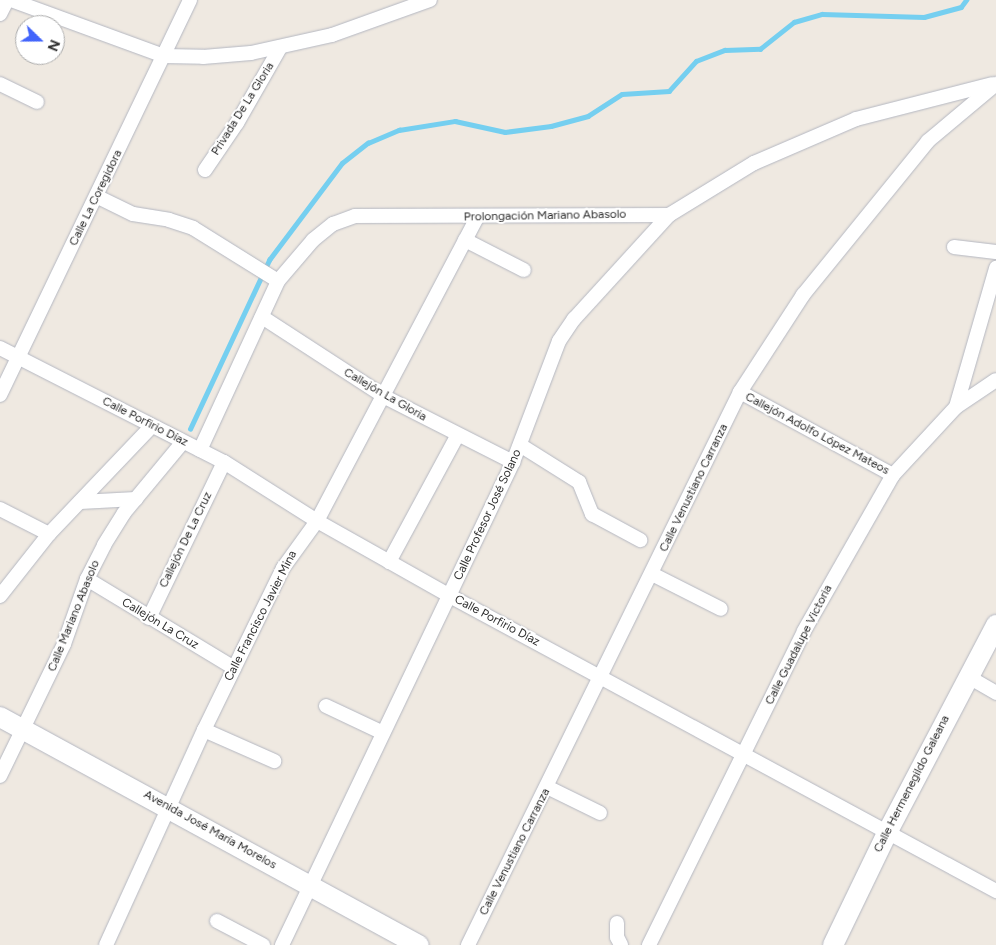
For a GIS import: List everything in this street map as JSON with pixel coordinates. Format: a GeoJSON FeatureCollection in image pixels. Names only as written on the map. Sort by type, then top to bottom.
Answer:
{"type":"FeatureCollection","features":[{"type":"Feature","properties":{"kind":"main road","name":"Calle Hermenegildo Galeana"},"geometry":{"type":"LineString","coordinates":[[833,945],[888,831],[967,676],[996,625]]}},
{"type":"Feature","properties":{"kind":"main road","name":"Avenida José María Morelos"},"geometry":{"type":"LineString","coordinates":[[0,716],[170,807],[310,887],[419,945]]}},
{"type":"Feature","properties":{"kind":"street"},"geometry":{"type":"LineString","coordinates":[[0,14],[7,0]]}},
{"type":"Feature","properties":{"kind":"street"},"geometry":{"type":"LineString","coordinates":[[11,0],[164,56],[203,57],[280,48],[332,35],[430,0]]}},
{"type":"Feature","properties":{"kind":"street","name":"Calle La Coregidora"},"geometry":{"type":"LineString","coordinates":[[0,395],[98,197],[190,0]]}},
{"type":"Feature","properties":{"kind":"street"},"geometry":{"type":"LineString","coordinates":[[374,19],[397,0]]}},
{"type":"Feature","properties":{"kind":"street","name":"Privada De La Gloria"},"geometry":{"type":"LineString","coordinates":[[205,170],[237,123],[280,48]]}},
{"type":"Feature","properties":{"kind":"street"},"geometry":{"type":"LineString","coordinates":[[669,215],[754,162],[856,119],[996,83]]}},
{"type":"Feature","properties":{"kind":"street","name":"Calle Venustiano Carranza"},"geometry":{"type":"LineString","coordinates":[[468,945],[602,677],[740,392],[803,295],[928,141],[996,83]]}},
{"type":"Feature","properties":{"kind":"street"},"geometry":{"type":"LineString","coordinates":[[0,84],[37,102]]}},
{"type":"Feature","properties":{"kind":"street"},"geometry":{"type":"LineString","coordinates":[[98,197],[132,214],[181,223],[274,278]]}},
{"type":"Feature","properties":{"kind":"street","name":"Prolongación Mariano Abasolo"},"geometry":{"type":"LineString","coordinates":[[200,450],[262,317],[274,278],[313,240],[333,224],[355,216],[477,218],[669,215]]}},
{"type":"Feature","properties":{"kind":"street","name":"Calle Profesor José Solano"},"geometry":{"type":"LineString","coordinates":[[282,945],[513,462],[559,341],[574,319],[669,215]]}},
{"type":"Feature","properties":{"kind":"street","name":"Calle Francisco Javier Mina"},"geometry":{"type":"LineString","coordinates":[[106,945],[204,730],[292,552],[317,521],[477,218]]}},
{"type":"Feature","properties":{"kind":"street"},"geometry":{"type":"LineString","coordinates":[[465,240],[524,270]]}},
{"type":"Feature","properties":{"kind":"street"},"geometry":{"type":"LineString","coordinates":[[954,247],[996,252]]}},
{"type":"Feature","properties":{"kind":"street"},"geometry":{"type":"LineString","coordinates":[[956,407],[996,268]]}},
{"type":"Feature","properties":{"kind":"street","name":"Callejón La Gloria"},"geometry":{"type":"LineString","coordinates":[[262,317],[384,397],[457,436],[513,462]]}},
{"type":"Feature","properties":{"kind":"street","name":"Calle Porfirio Díaz"},"geometry":{"type":"LineString","coordinates":[[0,348],[224,462],[317,521],[450,596],[996,891]]}},
{"type":"Feature","properties":{"kind":"street","name":"Calle Guadalupe Victoria"},"geometry":{"type":"LineString","coordinates":[[649,945],[826,591],[894,475],[956,407],[996,380]]}},
{"type":"Feature","properties":{"kind":"street","name":"Callejón Adolfo López Mateos"},"geometry":{"type":"LineString","coordinates":[[740,392],[894,475]]}},
{"type":"Feature","properties":{"kind":"street"},"geometry":{"type":"LineString","coordinates":[[0,596],[49,534],[152,426]]}},
{"type":"Feature","properties":{"kind":"street"},"geometry":{"type":"LineString","coordinates":[[389,562],[457,436]]}},
{"type":"Feature","properties":{"kind":"street","name":"Calle Mariano Abasolo"},"geometry":{"type":"LineString","coordinates":[[0,776],[64,644],[87,579],[104,544],[136,499],[183,442]]}},
{"type":"Feature","properties":{"kind":"street"},"geometry":{"type":"LineString","coordinates":[[520,445],[579,482],[592,514],[640,540]]}},
{"type":"Feature","properties":{"kind":"street","name":"Callejón De La Cruz"},"geometry":{"type":"LineString","coordinates":[[149,618],[224,462]]}},
{"type":"Feature","properties":{"kind":"street"},"geometry":{"type":"LineString","coordinates":[[80,502],[136,499]]}},
{"type":"Feature","properties":{"kind":"street"},"geometry":{"type":"LineString","coordinates":[[0,509],[49,534]]}},
{"type":"Feature","properties":{"kind":"street"},"geometry":{"type":"LineString","coordinates":[[652,574],[721,609]]}},
{"type":"Feature","properties":{"kind":"street","name":"Callejón La Cruz"},"geometry":{"type":"LineString","coordinates":[[87,579],[234,668]]}},
{"type":"Feature","properties":{"kind":"street"},"geometry":{"type":"LineString","coordinates":[[967,676],[996,693]]}},
{"type":"Feature","properties":{"kind":"street"},"geometry":{"type":"LineString","coordinates":[[326,706],[384,734]]}},
{"type":"Feature","properties":{"kind":"street"},"geometry":{"type":"LineString","coordinates":[[204,730],[274,761]]}},
{"type":"Feature","properties":{"kind":"street"},"geometry":{"type":"LineString","coordinates":[[547,787],[600,813]]}},
{"type":"Feature","properties":{"kind":"street"},"geometry":{"type":"LineString","coordinates":[[217,921],[263,945]]}},
{"type":"Feature","properties":{"kind":"street"},"geometry":{"type":"LineString","coordinates":[[617,923],[617,937],[621,945]]}},
{"type":"Feature","properties":{"kind":"waterway"},"geometry":{"type":"LineString","coordinates":[[190,429],[269,260],[342,163],[368,143],[399,130],[455,121],[505,132],[551,126],[588,116],[622,94],[669,91],[696,61],[725,50],[760,49],[794,22],[822,14],[924,17],[961,7],[966,0]]}}]}
